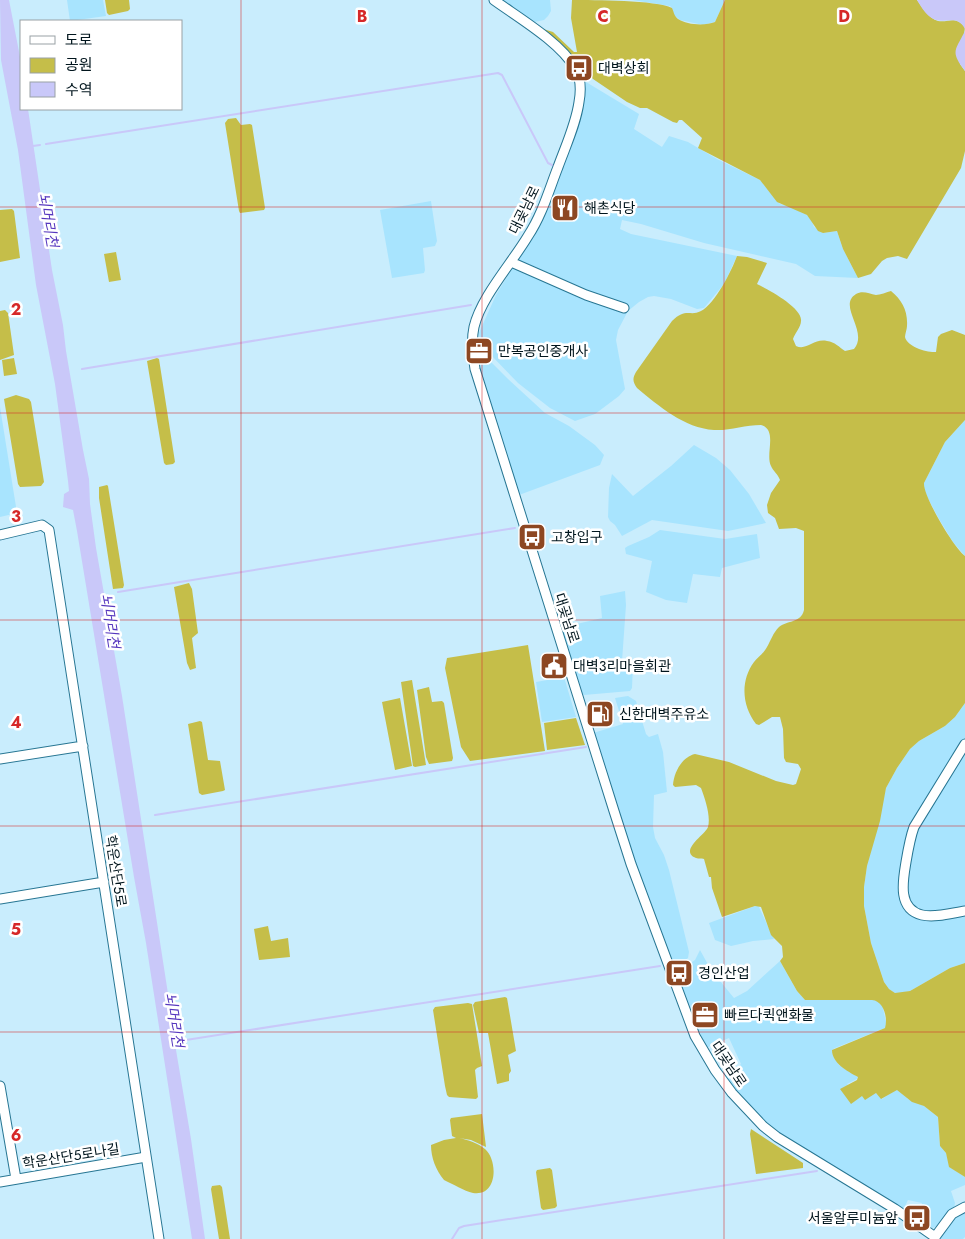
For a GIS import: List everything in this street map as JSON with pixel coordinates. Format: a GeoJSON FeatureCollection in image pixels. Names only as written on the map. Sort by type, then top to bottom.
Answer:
{"type":"FeatureCollection","features":[{"type":"Feature","properties":{"kind":"street","name":"대곶남로"},"geometry":{"type":"LineString","coordinates":[[494,0],[567,56],[576,70],[580,86],[573,128],[537,221],[477,319],[472,342],[475,369],[631,864],[695,1036],[706,1057],[745,1109],[763,1126],[799,1151],[895,1209],[935,1238]]}},
{"type":"Feature","properties":{"kind":"street"},"geometry":{"type":"LineString","coordinates":[[511,262],[586,295],[624,308]]}},
{"type":"Feature","properties":{"kind":"street","name":"학운산단5로"},"geometry":{"type":"LineString","coordinates":[[0,536],[42,525],[49,530],[159,1239]]}},
{"type":"Feature","properties":{"kind":"street"},"geometry":{"type":"LineString","coordinates":[[965,744],[914,827],[910,839],[902,891],[908,906],[921,915],[934,916],[965,912]]}},
{"type":"Feature","properties":{"kind":"street"},"geometry":{"type":"LineString","coordinates":[[0,759],[82,746]]}},
{"type":"Feature","properties":{"kind":"street"},"geometry":{"type":"LineString","coordinates":[[0,899],[104,882]]}},
{"type":"Feature","properties":{"kind":"street"},"geometry":{"type":"LineString","coordinates":[[0,1086],[16,1179]]}},
{"type":"Feature","properties":{"kind":"street","name":"학운산단5로나길"},"geometry":{"type":"LineString","coordinates":[[0,1182],[146,1157]]}},
{"type":"Feature","properties":{"kind":"street"},"geometry":{"type":"LineString","coordinates":[[935,1238],[952,1214],[965,1207]]}},
{"type":"Feature","properties":{"kind":"shaded area"},"geometry":{"type":"Polygon","coordinates":[[[67,0],[103,0],[106,16],[70,20],[67,0]]]}},
{"type":"Feature","properties":{"kind":"shaded area"},"geometry":{"type":"Polygon","coordinates":[[[499,0],[550,0],[551,11],[544,20],[530,23],[499,0]]]}},
{"type":"Feature","properties":{"kind":"shaded area"},"geometry":{"type":"Polygon","coordinates":[[[632,0],[725,0],[715,22],[703,25],[680,20],[674,15],[670,6],[632,0]]]}},
{"type":"Feature","properties":{"kind":"shaded area"},"geometry":{"type":"Polygon","coordinates":[[[586,82],[639,114],[634,129],[662,147],[669,136],[688,142],[760,180],[780,204],[789,206],[807,215],[814,227],[823,233],[837,231],[843,249],[858,278],[815,276],[796,264],[704,243],[622,220],[620,229],[631,234],[737,256],[724,284],[704,308],[697,309],[671,299],[654,296],[639,302],[628,311],[618,330],[616,340],[625,389],[619,396],[595,414],[575,421],[550,408],[518,383],[490,354],[478,335],[496,295],[535,231],[583,85],[586,82]]]}},
{"type":"Feature","properties":{"kind":"shaded area"},"geometry":{"type":"Polygon","coordinates":[[[431,201],[437,241],[435,246],[423,248],[424,273],[392,278],[380,210],[431,201]]]}},
{"type":"Feature","properties":{"kind":"shaded area"},"geometry":{"type":"Polygon","coordinates":[[[483,354],[545,413],[569,426],[595,445],[604,455],[600,465],[519,495],[476,357],[483,354]]]}},
{"type":"Feature","properties":{"kind":"shaded area"},"geometry":{"type":"Polygon","coordinates":[[[0,407],[17,513],[0,517],[0,407]]]}},
{"type":"Feature","properties":{"kind":"shaded area"},"geometry":{"type":"Polygon","coordinates":[[[965,420],[965,556],[953,542],[923,489],[924,483],[945,442],[965,420]]]}},
{"type":"Feature","properties":{"kind":"shaded area"},"geometry":{"type":"Polygon","coordinates":[[[694,445],[716,458],[730,470],[749,494],[766,523],[728,531],[652,520],[622,536],[608,517],[609,488],[612,474],[633,496],[694,445]]]}},
{"type":"Feature","properties":{"kind":"shaded area"},"geometry":{"type":"Polygon","coordinates":[[[660,530],[725,539],[757,534],[760,558],[722,568],[720,577],[693,574],[687,603],[666,600],[646,592],[652,561],[626,554],[625,548],[660,530]]]}},
{"type":"Feature","properties":{"kind":"shaded area"},"geometry":{"type":"Polygon","coordinates":[[[625,591],[626,605],[622,661],[633,663],[632,688],[630,691],[584,695],[581,693],[561,631],[564,627],[602,618],[600,596],[625,591]]]}},
{"type":"Feature","properties":{"kind":"shaded area"},"geometry":{"type":"Polygon","coordinates":[[[564,677],[576,717],[542,722],[536,682],[564,677]]]}},
{"type":"Feature","properties":{"kind":"shaded area"},"geometry":{"type":"Polygon","coordinates":[[[628,696],[636,701],[646,734],[649,737],[658,734],[663,752],[667,792],[654,795],[653,827],[655,838],[669,870],[689,952],[688,958],[680,964],[672,963],[637,871],[593,733],[623,724],[615,698],[628,696]]]}},
{"type":"Feature","properties":{"kind":"shaded area"},"geometry":{"type":"Polygon","coordinates":[[[965,703],[965,963],[950,968],[910,991],[895,993],[884,982],[871,943],[864,906],[867,866],[886,788],[897,768],[910,749],[919,741],[945,726],[955,717],[965,703]]]}},
{"type":"Feature","properties":{"kind":"shaded area"},"geometry":{"type":"Polygon","coordinates":[[[758,905],[774,939],[731,946],[715,940],[709,923],[758,905]]]}},
{"type":"Feature","properties":{"kind":"shaded area"},"geometry":{"type":"Polygon","coordinates":[[[700,950],[711,970],[734,998],[747,991],[780,961],[797,991],[805,1000],[877,1000],[882,1004],[887,1026],[835,1048],[832,1050],[833,1056],[839,1065],[858,1077],[847,1084],[862,1096],[876,1093],[882,1099],[897,1089],[908,1099],[924,1106],[938,1117],[940,1146],[946,1153],[950,1167],[965,1177],[965,1185],[951,1191],[955,1203],[954,1208],[939,1225],[933,1228],[918,1219],[922,1203],[908,1200],[903,1210],[765,1125],[725,1080],[741,1064],[729,1038],[706,1048],[678,978],[679,971],[695,960],[700,950]]]}},
{"type":"Feature","properties":{"kind":"shaded area"},"geometry":{"type":"Polygon","coordinates":[[[965,1211],[965,1237],[963,1239],[939,1238],[954,1217],[965,1211]]]}},
{"type":"Feature","properties":{"kind":"green space"},"geometry":{"type":"Polygon","coordinates":[[[105,0],[129,0],[130,9],[109,15],[105,0]]]}},
{"type":"Feature","properties":{"kind":"green space"},"geometry":{"type":"Polygon","coordinates":[[[572,0],[624,1],[664,5],[672,8],[678,19],[691,24],[701,24],[715,22],[725,0],[917,0],[935,20],[955,20],[965,27],[960,64],[965,71],[965,151],[961,168],[907,259],[898,256],[887,258],[871,274],[858,278],[843,249],[837,231],[823,233],[818,231],[807,215],[777,202],[760,180],[698,148],[702,138],[682,120],[679,120],[677,123],[673,122],[647,108],[640,108],[627,102],[593,79],[580,63],[540,28],[553,32],[574,52],[577,52],[571,18],[572,0]]]}},
{"type":"Feature","properties":{"kind":"green space"},"geometry":{"type":"Polygon","coordinates":[[[236,118],[241,125],[252,125],[264,210],[240,213],[239,211],[225,123],[228,119],[236,118]]]}},
{"type":"Feature","properties":{"kind":"green space"},"geometry":{"type":"Polygon","coordinates":[[[12,209],[14,211],[20,258],[0,262],[0,210],[12,209]]]}},
{"type":"Feature","properties":{"kind":"green space"},"geometry":{"type":"Polygon","coordinates":[[[116,252],[121,280],[109,282],[104,254],[116,252]]]}},
{"type":"Feature","properties":{"kind":"green space"},"geometry":{"type":"Polygon","coordinates":[[[737,256],[767,263],[757,284],[791,305],[800,316],[801,323],[793,339],[796,346],[804,347],[818,341],[827,341],[832,342],[845,351],[854,349],[858,342],[858,334],[850,305],[851,299],[861,292],[876,295],[891,291],[895,294],[904,306],[907,326],[905,337],[910,344],[918,349],[936,352],[938,337],[952,330],[965,335],[965,420],[945,442],[924,483],[928,499],[940,521],[965,556],[965,703],[955,717],[945,726],[919,741],[910,749],[886,788],[880,821],[867,866],[864,906],[871,943],[884,982],[895,993],[910,991],[950,968],[965,963],[965,1177],[949,1167],[946,1153],[940,1146],[938,1117],[924,1106],[912,1102],[897,1090],[881,1099],[876,1093],[865,1100],[862,1096],[851,1104],[840,1089],[857,1080],[858,1077],[837,1063],[832,1050],[885,1028],[885,1015],[880,1003],[872,1000],[805,1000],[797,991],[780,961],[783,957],[782,946],[771,935],[761,907],[755,906],[722,917],[704,859],[696,858],[691,855],[690,851],[694,842],[706,830],[709,823],[706,802],[701,788],[696,785],[675,787],[673,785],[675,775],[680,766],[686,758],[695,754],[729,762],[776,781],[793,785],[796,784],[801,769],[798,764],[786,762],[784,758],[783,729],[780,717],[772,717],[759,725],[756,724],[751,717],[744,693],[749,669],[766,649],[775,632],[779,627],[800,617],[804,610],[804,531],[796,528],[779,529],[775,518],[768,513],[767,505],[771,493],[780,480],[770,461],[769,432],[761,425],[714,430],[692,425],[682,421],[654,402],[637,388],[634,380],[636,372],[672,321],[681,314],[701,311],[712,301],[727,278],[737,256]]]}},
{"type":"Feature","properties":{"kind":"green space"},"geometry":{"type":"Polygon","coordinates":[[[5,310],[8,313],[14,355],[0,360],[0,311],[5,310]]]}},
{"type":"Feature","properties":{"kind":"green space"},"geometry":{"type":"Polygon","coordinates":[[[14,358],[17,374],[4,376],[2,360],[14,358]]]}},
{"type":"Feature","properties":{"kind":"green space"},"geometry":{"type":"Polygon","coordinates":[[[159,359],[175,462],[166,465],[164,463],[147,361],[159,359]]]}},
{"type":"Feature","properties":{"kind":"green space"},"geometry":{"type":"Polygon","coordinates":[[[16,395],[29,399],[31,402],[44,482],[41,486],[20,487],[18,484],[4,399],[16,395]]]}},
{"type":"Feature","properties":{"kind":"green space"},"geometry":{"type":"Polygon","coordinates":[[[107,485],[123,588],[113,589],[99,498],[99,487],[107,485]]]}},
{"type":"Feature","properties":{"kind":"green space"},"geometry":{"type":"Polygon","coordinates":[[[189,583],[192,589],[198,633],[192,638],[196,668],[190,670],[187,663],[174,587],[189,583]]]}},
{"type":"Feature","properties":{"kind":"green space"},"geometry":{"type":"Polygon","coordinates":[[[528,645],[545,751],[470,761],[461,747],[445,668],[447,658],[528,645]]]}},
{"type":"Feature","properties":{"kind":"green space"},"geometry":{"type":"Polygon","coordinates":[[[412,680],[426,765],[415,767],[413,766],[401,682],[412,680]]]}},
{"type":"Feature","properties":{"kind":"green space"},"geometry":{"type":"Polygon","coordinates":[[[429,687],[432,702],[442,701],[444,703],[452,761],[429,764],[426,757],[417,690],[429,687]]]}},
{"type":"Feature","properties":{"kind":"green space"},"geometry":{"type":"Polygon","coordinates":[[[400,698],[412,766],[395,770],[382,702],[400,698]]]}},
{"type":"Feature","properties":{"kind":"green space"},"geometry":{"type":"Polygon","coordinates":[[[576,718],[585,745],[547,750],[544,723],[576,718]]]}},
{"type":"Feature","properties":{"kind":"green space"},"geometry":{"type":"Polygon","coordinates":[[[202,722],[208,760],[220,761],[225,790],[202,795],[199,793],[188,724],[202,722]]]}},
{"type":"Feature","properties":{"kind":"green space"},"geometry":{"type":"Polygon","coordinates":[[[268,926],[271,941],[288,938],[290,957],[259,960],[254,929],[268,926]]]}},
{"type":"Feature","properties":{"kind":"green space"},"geometry":{"type":"Polygon","coordinates":[[[507,998],[516,1051],[508,1055],[511,1071],[509,1081],[497,1084],[488,1033],[479,1033],[473,1005],[475,1002],[507,998]]]}},
{"type":"Feature","properties":{"kind":"green space"},"geometry":{"type":"Polygon","coordinates":[[[472,1004],[482,1066],[475,1070],[478,1097],[476,1099],[449,1097],[447,1095],[433,1010],[435,1007],[472,1004]]]}},
{"type":"Feature","properties":{"kind":"green space"},"geometry":{"type":"Polygon","coordinates":[[[482,1114],[486,1147],[471,1140],[459,1138],[473,1142],[485,1149],[492,1161],[494,1169],[491,1184],[481,1193],[473,1193],[444,1180],[434,1164],[431,1145],[456,1138],[452,1136],[451,1118],[482,1114]]]}},
{"type":"Feature","properties":{"kind":"green space"},"geometry":{"type":"Polygon","coordinates":[[[751,1129],[803,1163],[803,1168],[756,1174],[750,1134],[751,1129]]]}},
{"type":"Feature","properties":{"kind":"green space"},"geometry":{"type":"Polygon","coordinates":[[[550,1168],[552,1170],[557,1206],[543,1210],[541,1208],[536,1172],[537,1170],[550,1168]]]}},
{"type":"Feature","properties":{"kind":"green space"},"geometry":{"type":"Polygon","coordinates":[[[220,1185],[222,1187],[230,1239],[219,1239],[211,1189],[212,1186],[220,1185]]]}},
{"type":"Feature","properties":{"kind":"water"},"geometry":{"type":"Polygon","coordinates":[[[0,0],[9,0],[20,57],[20,110],[28,110],[52,270],[89,479],[90,504],[96,548],[122,696],[175,1039],[178,1040],[175,1044],[205,1239],[192,1239],[146,943],[77,531],[73,510],[63,507],[64,494],[69,491],[55,384],[36,285],[18,150],[1,60],[0,0]]]}},
{"type":"Feature","properties":{"kind":"water"},"geometry":{"type":"Polygon","coordinates":[[[917,0],[965,0],[965,29],[956,21],[933,19],[925,12],[917,0]]]}},
{"type":"Feature","properties":{"kind":"water"},"geometry":{"type":"Polygon","coordinates":[[[965,31],[965,71],[957,59],[956,51],[965,31]]]}},
{"type":"Feature","properties":{"kind":"waterway"},"geometry":{"type":"LineString","coordinates":[[46,144],[498,73],[502,75],[548,163],[554,166]]}},
{"type":"Feature","properties":{"kind":"waterway"},"geometry":{"type":"LineString","coordinates":[[33,146],[40,145]]}},
{"type":"Feature","properties":{"kind":"waterway"},"geometry":{"type":"LineString","coordinates":[[82,369],[471,305]]}},
{"type":"Feature","properties":{"kind":"waterway","name":"뇌머리천"},"geometry":{"type":"LineString","coordinates":[[118,592],[515,528]]}},
{"type":"Feature","properties":{"kind":"waterway"},"geometry":{"type":"LineString","coordinates":[[155,815],[586,747]]}},
{"type":"Feature","properties":{"kind":"waterway","name":"뇌머리천"},"geometry":{"type":"LineString","coordinates":[[186,1040],[660,966]]}},
{"type":"Feature","properties":{"kind":"waterway"},"geometry":{"type":"LineString","coordinates":[[452,1239],[459,1228],[464,1226],[817,1171]]}},
{"type":"Feature","properties":{"kind":"place","name":"대벽상회"},"geometry":{"type":"Point","coordinates":[579,68]}},
{"type":"Feature","properties":{"kind":"place","name":"해촌식당"},"geometry":{"type":"Point","coordinates":[565,208]}},
{"type":"Feature","properties":{"kind":"place","name":"만복공인중개사"},"geometry":{"type":"Point","coordinates":[479,351]}},
{"type":"Feature","properties":{"kind":"place","name":"고창입구"},"geometry":{"type":"Point","coordinates":[532,537]}},
{"type":"Feature","properties":{"kind":"place","name":"대벽3리마을회관"},"geometry":{"type":"Point","coordinates":[554,666]}},
{"type":"Feature","properties":{"kind":"place","name":"신한대벽주유소"},"geometry":{"type":"Point","coordinates":[600,714]}},
{"type":"Feature","properties":{"kind":"place","name":"경인산업"},"geometry":{"type":"Point","coordinates":[679,973]}},
{"type":"Feature","properties":{"kind":"place","name":"빠르다퀵앤화물"},"geometry":{"type":"Point","coordinates":[705,1015]}},
{"type":"Feature","properties":{"kind":"place","name":"서울알루미늄앞"},"geometry":{"type":"Point","coordinates":[917,1218]}}]}
